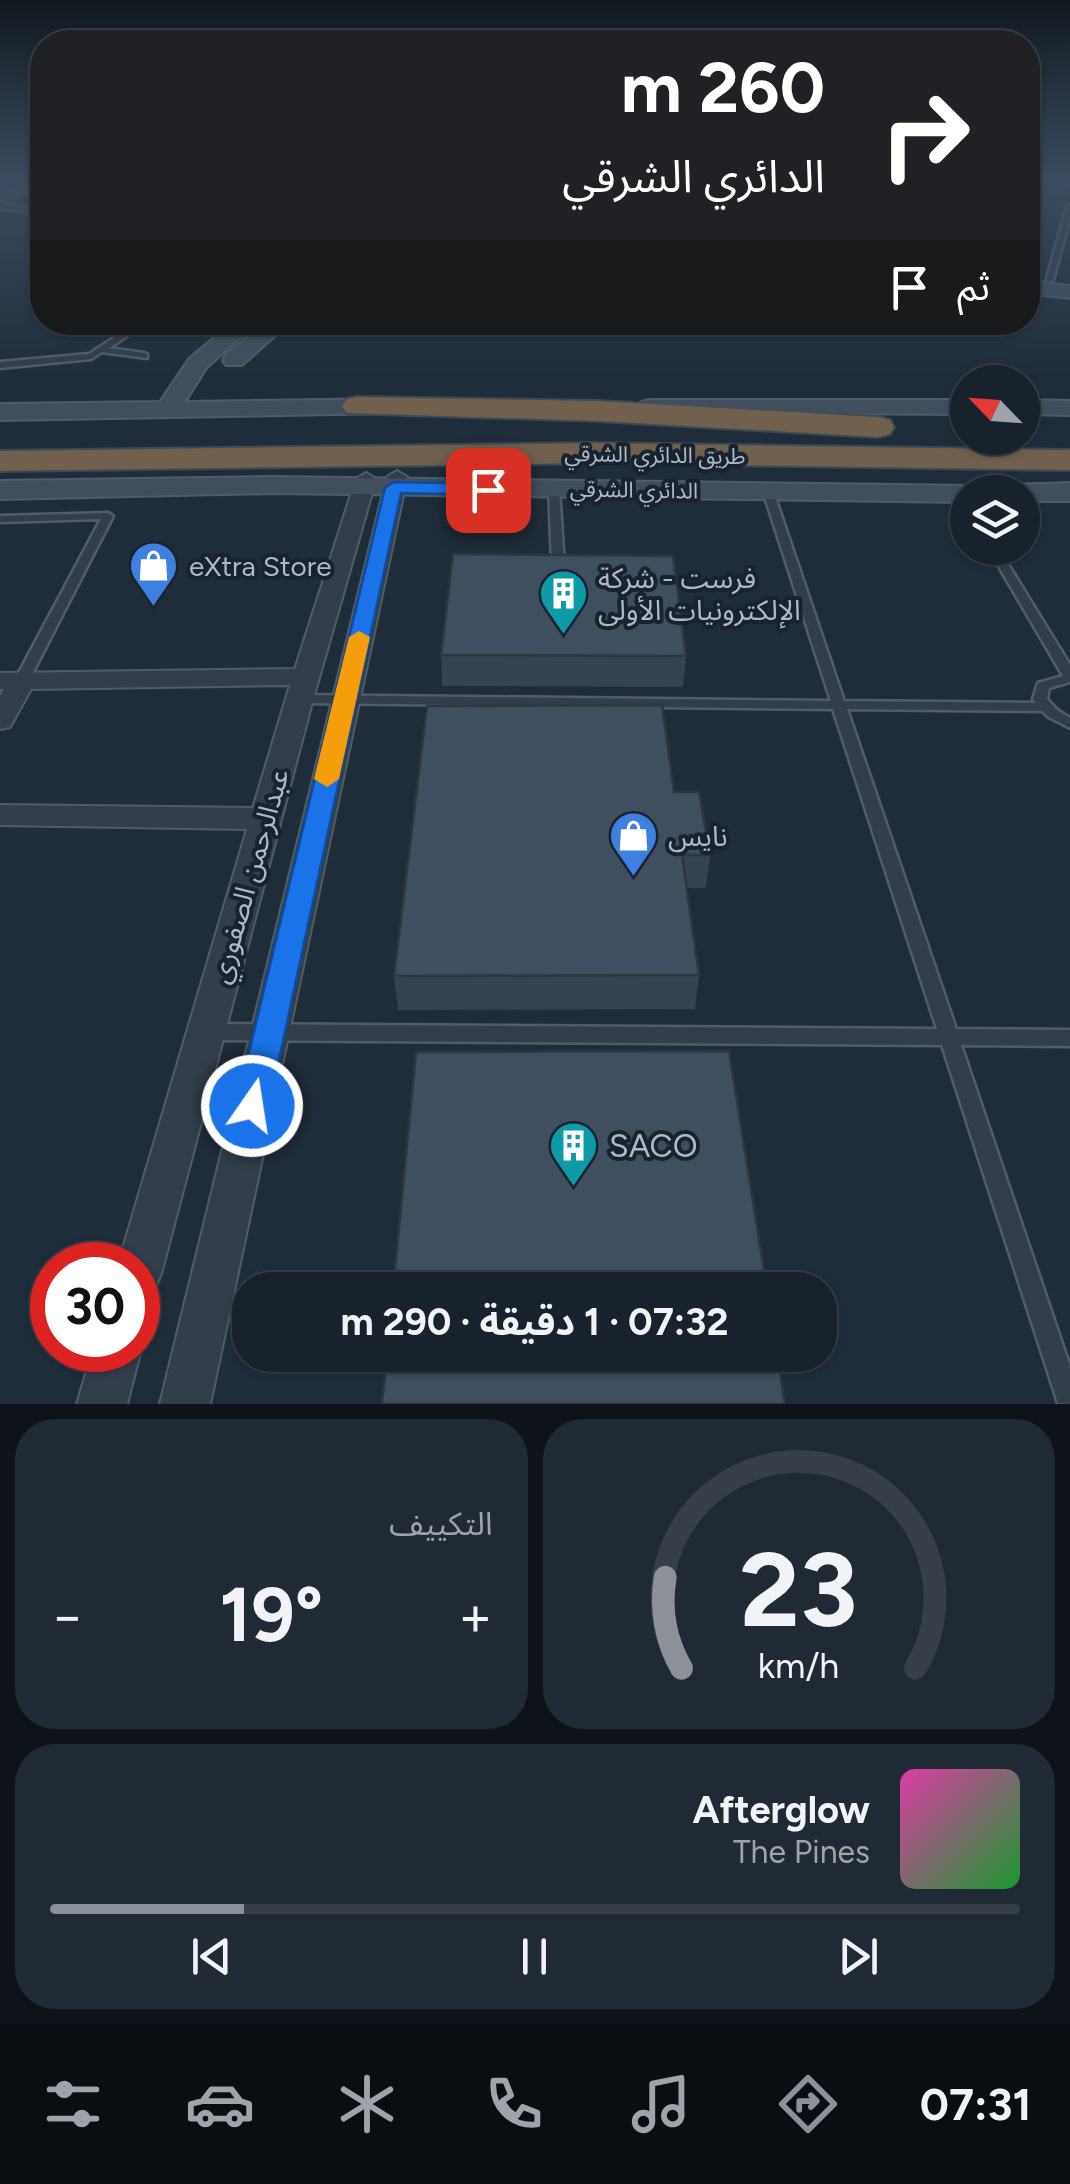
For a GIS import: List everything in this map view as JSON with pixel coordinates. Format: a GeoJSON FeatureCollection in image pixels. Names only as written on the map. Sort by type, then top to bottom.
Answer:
{"type":"FeatureCollection","features":[{"type":"Feature","properties":{"kind":"highway"},"geometry":{"type":"LineString","coordinates":[[358,406],[950,423]]}},
{"type":"Feature","properties":{"kind":"highway","name":"طريق الدائري الشرقي"},"geometry":{"type":"LineString","coordinates":[[0,434],[443,424],[950,423]]}},
{"type":"Feature","properties":{"kind":"highway","name":"طريق الدائري الشرقي"},"geometry":{"type":"LineString","coordinates":[[1040,440],[1070,431]]}},
{"type":"Feature","properties":{"kind":"highway","name":"طريق الدائري الشرقي"},"geometry":{"type":"LineString","coordinates":[[0,461],[950,446]]}},
{"type":"Feature","properties":{"kind":"highway","name":"طريق الدائري الشرقي"},"geometry":{"type":"LineString","coordinates":[[1040,450],[1070,460]]}},
{"type":"Feature","properties":{"kind":"highway"},"geometry":{"type":"LineString","coordinates":[[283,485],[855,468],[951,455]]}},
{"type":"Feature","properties":{"kind":"street"},"geometry":{"type":"LineString","coordinates":[[1040,288],[1070,292]]}},
{"type":"Feature","properties":{"kind":"street"},"geometry":{"type":"LineString","coordinates":[[168,408],[197,364],[231,335]]}},
{"type":"Feature","properties":{"kind":"street"},"geometry":{"type":"LineString","coordinates":[[204,408],[218,379],[266,335]]}},
{"type":"Feature","properties":{"kind":"street"},"geometry":{"type":"LineString","coordinates":[[0,412],[358,406]]}},
{"type":"Feature","properties":{"kind":"street"},"geometry":{"type":"LineString","coordinates":[[1040,408],[1070,408]]}},
{"type":"Feature","properties":{"kind":"street","name":"الدائري الشرقي"},"geometry":{"type":"LineString","coordinates":[[380,482],[554,490],[950,495]]}},
{"type":"Feature","properties":{"kind":"street","name":"عبدالرحمن الصفوري"},"geometry":{"type":"LineString","coordinates":[[147,1242],[302,688],[380,482]]}},
{"type":"Feature","properties":{"kind":"street","name":"عبدالرحمن الصفوري"},"geometry":{"type":"LineString","coordinates":[[184,1404],[345,699],[380,482]]}},
{"type":"Feature","properties":{"kind":"street"},"geometry":{"type":"LineString","coordinates":[[0,490],[93,502],[283,485]]}},
{"type":"Feature","properties":{"kind":"street","name":"الدائري الشرقي"},"geometry":{"type":"LineString","coordinates":[[1040,493],[1070,492]]}},
{"type":"Feature","properties":{"kind":"street"},"geometry":{"type":"LineString","coordinates":[[0,721],[11,681],[302,688]]}},
{"type":"Feature","properties":{"kind":"street"},"geometry":{"type":"LineString","coordinates":[[0,816],[267,819]]}},
{"type":"Feature","properties":{"kind":"street"},"geometry":{"type":"LineString","coordinates":[[102,1404],[110,1372]]}},
{"type":"Feature","properties":{"kind":"lane"},"geometry":{"type":"LineString","coordinates":[[1060,281],[1065,246]]}},
{"type":"Feature","properties":{"kind":"lane"},"geometry":{"type":"LineString","coordinates":[[0,366],[84,358],[125,335]]}},
{"type":"Feature","properties":{"kind":"lane"},"geometry":{"type":"LineString","coordinates":[[103,350],[144,356]]}},
{"type":"Feature","properties":{"kind":"lane"},"geometry":{"type":"LineString","coordinates":[[25,382],[34,364]]}},
{"type":"Feature","properties":{"kind":"lane"},"geometry":{"type":"LineString","coordinates":[[554,490],[558,564]]}},
{"type":"Feature","properties":{"kind":"lane"},"geometry":{"type":"LineString","coordinates":[[768,492],[1070,1403]]}},
{"type":"Feature","properties":{"kind":"lane"},"geometry":{"type":"LineString","coordinates":[[0,519],[93,502],[108,516],[11,681]]}},
{"type":"Feature","properties":{"kind":"lane"},"geometry":{"type":"LineString","coordinates":[[1003,565],[1070,677],[1044,686],[1040,700],[1070,724]]}},
{"type":"Feature","properties":{"kind":"lane"},"geometry":{"type":"LineString","coordinates":[[302,688],[345,699],[1047,707]]}},
{"type":"Feature","properties":{"kind":"lane"},"geometry":{"type":"LineString","coordinates":[[204,1032],[1070,1038]]}},
{"type":"Feature","properties":{"kind":"building","name":"فرست - شركة الإلكترونيات الأولى"},"geometry":{"type":"Polygon","coordinates":[[[453,554],[673,556],[686,656],[441,655],[453,554]]]}},
{"type":"Feature","properties":{"kind":"building"},"geometry":{"type":"Polygon","coordinates":[[[662,705],[674,792],[699,792],[710,855],[682,855],[699,975],[394,976],[427,706],[662,705]]]}},
{"type":"Feature","properties":{"kind":"building","name":"SACO"},"geometry":{"type":"Polygon","coordinates":[[[729,1051],[764,1272],[395,1272],[416,1052],[729,1051]]]}},
{"type":"Feature","properties":{"kind":"building"},"geometry":{"type":"Polygon","coordinates":[[[385,1372],[780,1372],[785,1404],[382,1404],[385,1372]]]}},
{"type":"Feature","properties":{"kind":"slow traffic"},"geometry":{"type":"LineString","coordinates":[[327,779],[359,637]]}},
{"type":"Feature","properties":{"kind":"place","name":"eXtra Store"},"geometry":{"type":"Point","coordinates":[154,608]}},
{"type":"Feature","properties":{"kind":"place","name":"فرست - شركة الإلكترونيات الأولى"},"geometry":{"type":"Point","coordinates":[563,636]}},
{"type":"Feature","properties":{"kind":"place","name":"نايس"},"geometry":{"type":"Point","coordinates":[633,878]}},
{"type":"Feature","properties":{"kind":"place","name":"SACO"},"geometry":{"type":"Point","coordinates":[574,1188]}},
{"type":"Feature","properties":{"kind":"route"},"geometry":{"type":"LineString","coordinates":[[252,1106],[394,488],[488,490]]}}]}
